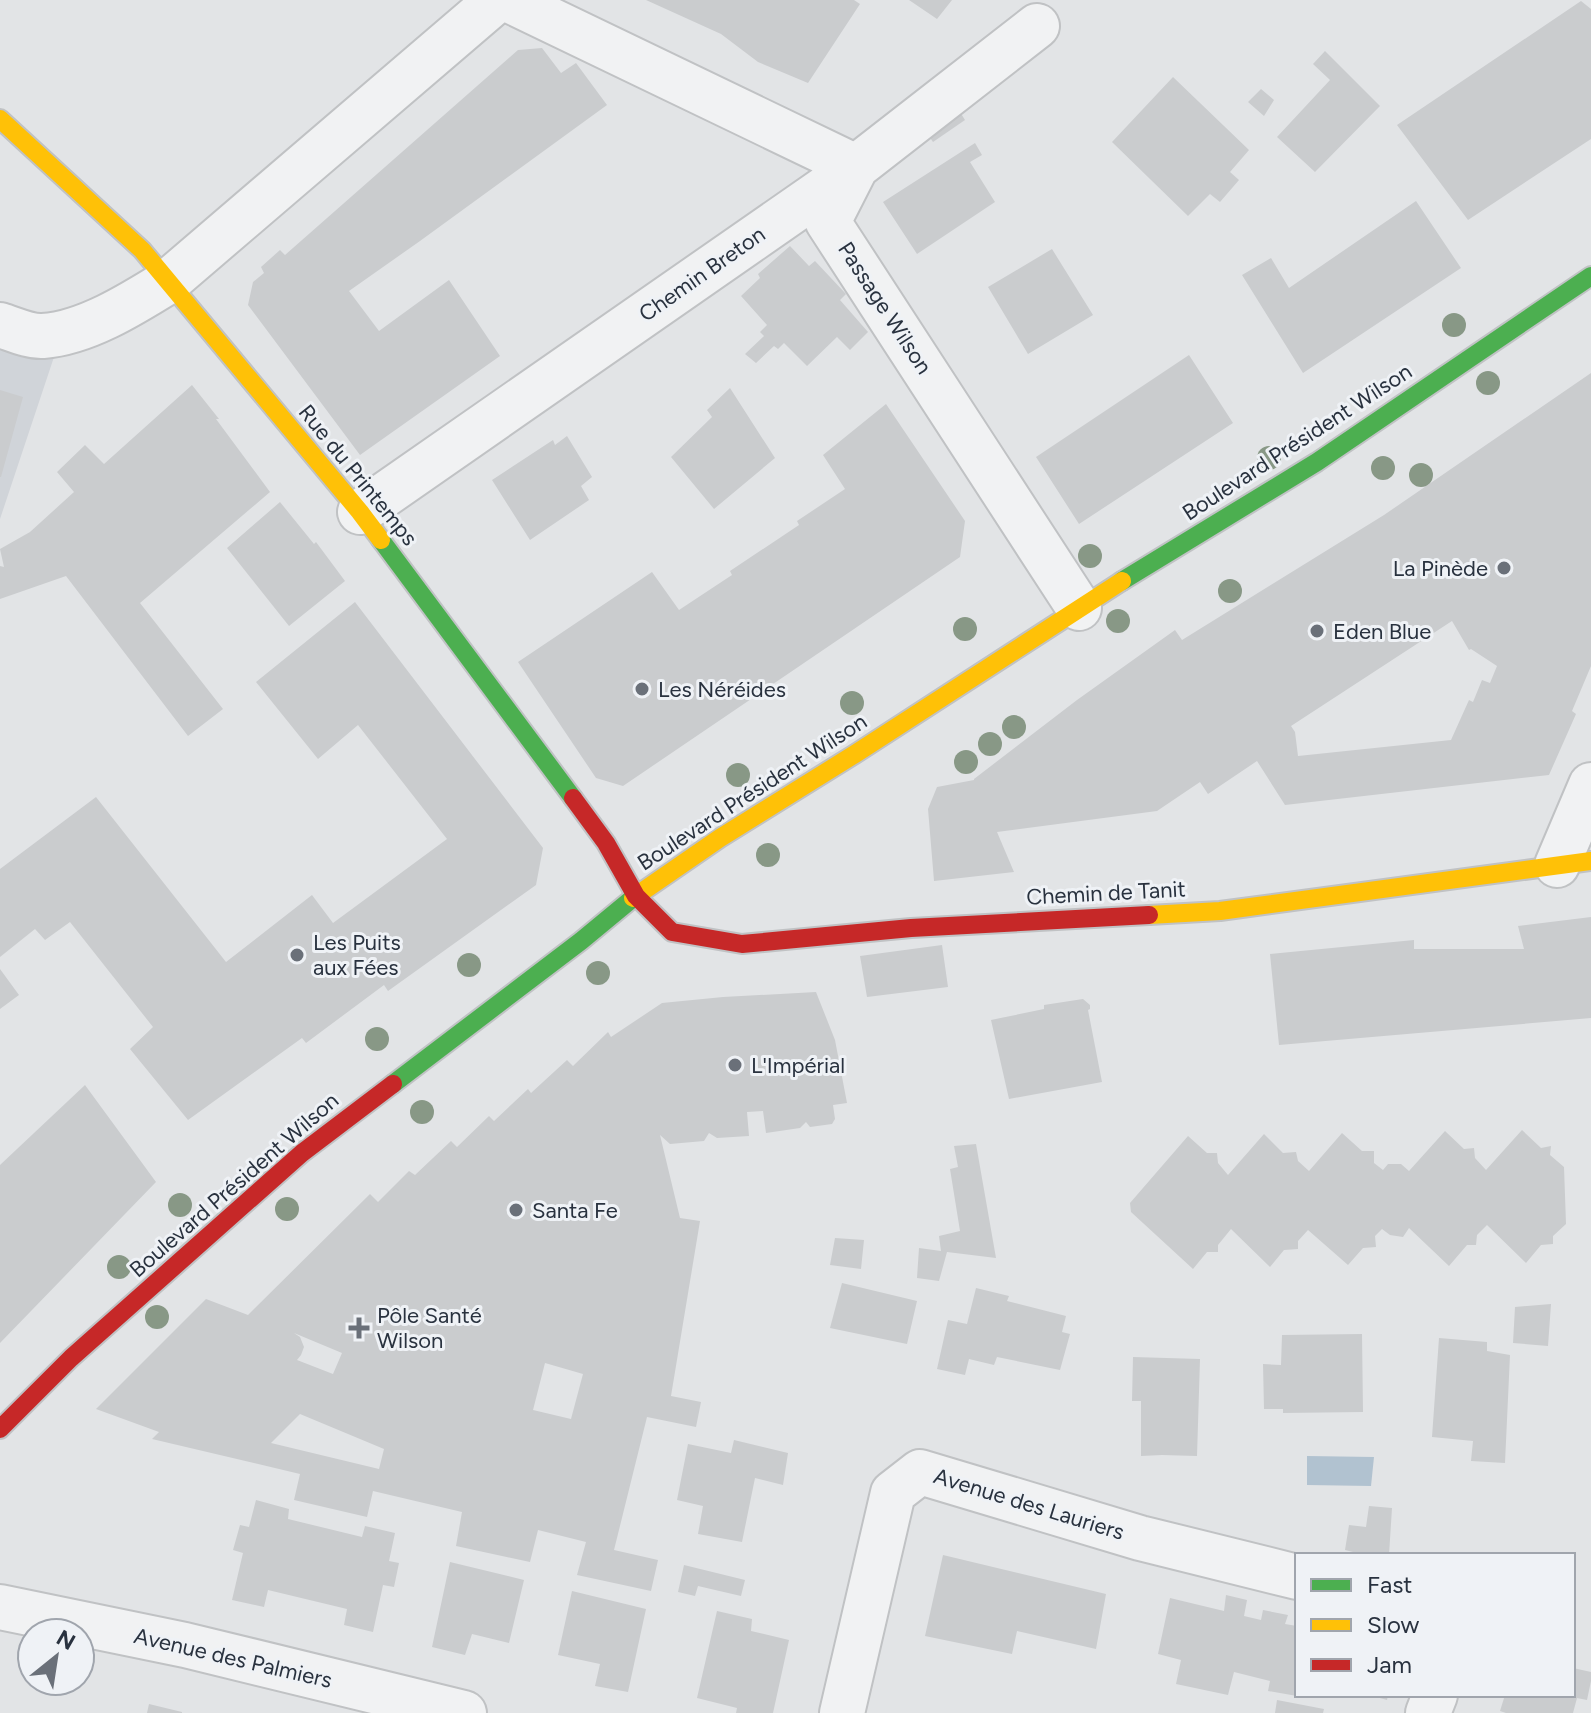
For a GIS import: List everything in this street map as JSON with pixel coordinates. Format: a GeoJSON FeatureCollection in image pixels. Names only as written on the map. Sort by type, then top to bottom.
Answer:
{"type":"FeatureCollection","features":[{"type":"Feature","properties":{"kind":"street"},"geometry":{"type":"LineString","coordinates":[[0,325],[40,337],[77,329],[132,304],[169,281],[497,0]]}},
{"type":"Feature","properties":{"kind":"street"},"geometry":{"type":"LineString","coordinates":[[509,0],[856,167]]}},
{"type":"Feature","properties":{"kind":"street","name":"Chemin Breton"},"geometry":{"type":"LineString","coordinates":[[360,512],[856,167],[1037,26]]}},
{"type":"Feature","properties":{"kind":"street","name":"Rue du Printemps"},"geometry":{"type":"LineString","coordinates":[[0,119],[142,250],[360,512],[606,843],[636,896]]}},
{"type":"Feature","properties":{"kind":"street","name":"Passage Wilson"},"geometry":{"type":"LineString","coordinates":[[856,167],[828,222],[1079,608]]}},
{"type":"Feature","properties":{"kind":"street","name":"Boulevard Président Wilson"},"geometry":{"type":"LineString","coordinates":[[0,1429],[71,1358],[302,1153],[636,896],[720,838],[1079,608],[1317,462],[1591,276]]}},
{"type":"Feature","properties":{"kind":"street"},"geometry":{"type":"LineString","coordinates":[[1574,863],[1591,785]]}},
{"type":"Feature","properties":{"kind":"street","name":"Chemin de Tanit"},"geometry":{"type":"LineString","coordinates":[[636,896],[672,932],[742,944],[911,928],[1220,911],[1574,863]]}},
{"type":"Feature","properties":{"kind":"street","name":"Avenue des Lauriers"},"geometry":{"type":"LineString","coordinates":[[842,1713],[893,1493],[920,1472],[1140,1538],[1295,1577]]}},
{"type":"Feature","properties":{"kind":"street","name":"Avenue des Palmiers"},"geometry":{"type":"LineString","coordinates":[[5,1608],[185,1645],[464,1713]]}},
{"type":"Feature","properties":{"kind":"shaded area"},"geometry":{"type":"Polygon","coordinates":[[[0,338],[55,354],[0,519],[0,338]]]}},
{"type":"Feature","properties":{"kind":"water"},"geometry":{"type":"Polygon","coordinates":[[[1307,1456],[1374,1457],[1371,1486],[1307,1485],[1307,1456]]]}},
{"type":"Feature","properties":{"kind":"building"},"geometry":{"type":"Polygon","coordinates":[[[646,0],[854,0],[860,4],[808,83],[758,62],[721,34],[646,0]]]}},
{"type":"Feature","properties":{"kind":"building"},"geometry":{"type":"Polygon","coordinates":[[[909,0],[952,0],[937,19],[909,0]]]}},
{"type":"Feature","properties":{"kind":"building"},"geometry":{"type":"Polygon","coordinates":[[[1581,1],[1591,9],[1591,139],[1468,220],[1397,125],[1581,1]]]}},
{"type":"Feature","properties":{"kind":"building"},"geometry":{"type":"Polygon","coordinates":[[[542,48],[561,73],[576,63],[607,105],[349,291],[379,331],[449,280],[500,356],[360,455],[248,305],[253,282],[264,273],[261,267],[280,250],[285,255],[518,50],[542,48]]]}},
{"type":"Feature","properties":{"kind":"building"},"geometry":{"type":"Polygon","coordinates":[[[1325,51],[1380,106],[1315,172],[1277,137],[1330,80],[1313,64],[1325,51]]]}},
{"type":"Feature","properties":{"kind":"building"},"geometry":{"type":"Polygon","coordinates":[[[1173,77],[1249,150],[1230,172],[1239,180],[1220,202],[1210,194],[1188,216],[1112,142],[1173,77]]]}},
{"type":"Feature","properties":{"kind":"building"},"geometry":{"type":"Polygon","coordinates":[[[1261,89],[1274,100],[1264,116],[1248,102],[1261,89]]]}},
{"type":"Feature","properties":{"kind":"building"},"geometry":{"type":"Polygon","coordinates":[[[955,104],[965,120],[933,142],[922,126],[955,104]]]}},
{"type":"Feature","properties":{"kind":"building"},"geometry":{"type":"Polygon","coordinates":[[[975,143],[982,155],[970,162],[995,202],[917,254],[883,202],[975,143]]]}},
{"type":"Feature","properties":{"kind":"building"},"geometry":{"type":"Polygon","coordinates":[[[1416,201],[1461,268],[1303,373],[1242,275],[1271,258],[1289,288],[1416,201]]]}},
{"type":"Feature","properties":{"kind":"building"},"geometry":{"type":"Polygon","coordinates":[[[790,246],[809,266],[815,261],[846,294],[840,300],[868,332],[850,350],[837,337],[807,366],[784,343],[778,349],[774,346],[756,363],[745,354],[764,336],[760,332],[767,325],[741,296],[760,278],[758,274],[790,246]]]}},
{"type":"Feature","properties":{"kind":"building"},"geometry":{"type":"Polygon","coordinates":[[[1052,249],[1093,315],[1028,354],[988,287],[1052,249]]]}},
{"type":"Feature","properties":{"kind":"building"},"geometry":{"type":"Polygon","coordinates":[[[1189,355],[1233,423],[1079,524],[1036,457],[1189,355]]]}},
{"type":"Feature","properties":{"kind":"building"},"geometry":{"type":"Polygon","coordinates":[[[1591,373],[1591,666],[1572,711],[1576,714],[1549,775],[1285,805],[1257,761],[1208,794],[1200,782],[1157,811],[997,832],[1014,872],[934,881],[928,809],[937,787],[974,780],[1077,700],[1175,630],[1182,640],[1384,515],[1591,373]],[[1452,621],[1291,726],[1295,732],[1298,756],[1451,740],[1469,700],[1473,702],[1482,680],[1490,683],[1497,666],[1469,650],[1452,621]]]}},
{"type":"Feature","properties":{"kind":"building"},"geometry":{"type":"Polygon","coordinates":[[[192,385],[270,492],[140,603],[223,709],[188,736],[66,576],[0,599],[0,566],[4,567],[0,549],[30,532],[74,492],[57,472],[85,445],[104,464],[192,385]]]}},
{"type":"Feature","properties":{"kind":"building"},"geometry":{"type":"Polygon","coordinates":[[[730,388],[775,458],[714,509],[671,457],[712,417],[707,410],[730,388]]]}},
{"type":"Feature","properties":{"kind":"building"},"geometry":{"type":"Polygon","coordinates":[[[0,390],[23,397],[1,477],[0,477],[0,390]]]}},
{"type":"Feature","properties":{"kind":"building"},"geometry":{"type":"Polygon","coordinates":[[[886,404],[965,521],[960,557],[623,786],[596,778],[518,662],[652,572],[679,610],[732,575],[730,571],[799,525],[797,521],[845,489],[823,455],[886,404]]]}},
{"type":"Feature","properties":{"kind":"building"},"geometry":{"type":"Polygon","coordinates":[[[567,436],[592,477],[581,486],[589,500],[530,540],[492,480],[553,440],[555,445],[567,436]]]}},
{"type":"Feature","properties":{"kind":"building"},"geometry":{"type":"Polygon","coordinates":[[[280,502],[345,581],[289,626],[227,548],[280,502]]]}},
{"type":"Feature","properties":{"kind":"building"},"geometry":{"type":"Polygon","coordinates":[[[355,602],[543,848],[536,885],[388,991],[384,985],[306,1043],[302,1038],[188,1120],[130,1049],[153,1027],[70,922],[45,940],[35,929],[0,957],[0,869],[96,797],[226,962],[312,895],[333,923],[447,839],[358,725],[318,759],[256,682],[355,602]]]}},
{"type":"Feature","properties":{"kind":"building"},"geometry":{"type":"Polygon","coordinates":[[[1591,917],[1591,1018],[1279,1045],[1270,954],[1414,940],[1414,949],[1524,949],[1518,926],[1591,917]]]}},
{"type":"Feature","properties":{"kind":"building"},"geometry":{"type":"Polygon","coordinates":[[[942,945],[948,987],[867,997],[860,956],[942,945]]]}},
{"type":"Feature","properties":{"kind":"building"},"geometry":{"type":"Polygon","coordinates":[[[0,969],[19,995],[0,1009],[0,969]]]}},
{"type":"Feature","properties":{"kind":"building"},"geometry":{"type":"Polygon","coordinates":[[[816,992],[835,1040],[847,1103],[833,1105],[835,1119],[832,1124],[810,1127],[806,1122],[800,1128],[766,1133],[763,1111],[747,1112],[749,1136],[717,1138],[709,1133],[704,1141],[670,1144],[660,1135],[680,1218],[700,1221],[671,1396],[701,1402],[696,1427],[647,1417],[614,1550],[658,1560],[651,1591],[577,1575],[586,1542],[538,1530],[530,1562],[456,1546],[462,1512],[373,1491],[367,1517],[294,1500],[300,1474],[152,1439],[159,1432],[96,1409],[206,1299],[248,1315],[370,1194],[378,1202],[409,1171],[415,1175],[451,1141],[457,1147],[489,1116],[494,1121],[528,1089],[531,1093],[567,1060],[573,1066],[608,1032],[611,1037],[662,1003],[816,992]],[[294,1333],[300,1337],[304,1347],[297,1360],[333,1374],[342,1353],[294,1333]],[[545,1363],[533,1410],[571,1419],[583,1374],[545,1363]],[[300,1414],[271,1443],[379,1469],[384,1449],[300,1414]]]}},
{"type":"Feature","properties":{"kind":"building"},"geometry":{"type":"Polygon","coordinates":[[[1083,999],[1090,1005],[1088,1010],[1102,1082],[1009,1099],[991,1020],[1044,1009],[1044,1005],[1083,999]]]}},
{"type":"Feature","properties":{"kind":"building"},"geometry":{"type":"Polygon","coordinates":[[[85,1085],[156,1182],[0,1343],[0,1165],[85,1085]]]}},
{"type":"Feature","properties":{"kind":"building"},"geometry":{"type":"Polygon","coordinates":[[[1522,1130],[1541,1148],[1551,1146],[1550,1155],[1564,1167],[1566,1224],[1553,1236],[1553,1244],[1541,1245],[1526,1263],[1487,1225],[1477,1235],[1476,1245],[1467,1245],[1449,1266],[1409,1228],[1403,1237],[1390,1235],[1382,1229],[1375,1236],[1376,1247],[1363,1248],[1348,1265],[1308,1230],[1298,1241],[1298,1249],[1284,1250],[1270,1267],[1231,1229],[1218,1245],[1218,1252],[1207,1252],[1193,1269],[1131,1212],[1130,1203],[1188,1136],[1207,1153],[1217,1153],[1218,1163],[1228,1175],[1264,1134],[1283,1153],[1296,1152],[1298,1161],[1309,1171],[1342,1133],[1362,1151],[1374,1151],[1374,1163],[1383,1170],[1388,1164],[1401,1164],[1409,1171],[1445,1131],[1464,1149],[1474,1148],[1475,1158],[1486,1170],[1522,1130]]]}},
{"type":"Feature","properties":{"kind":"building"},"geometry":{"type":"Polygon","coordinates":[[[976,1144],[996,1258],[947,1252],[939,1281],[917,1278],[919,1248],[941,1251],[939,1236],[960,1231],[950,1169],[958,1167],[954,1146],[976,1144]]]}},
{"type":"Feature","properties":{"kind":"building"},"geometry":{"type":"Polygon","coordinates":[[[835,1238],[864,1240],[861,1269],[830,1265],[835,1238]]]}},
{"type":"Feature","properties":{"kind":"building"},"geometry":{"type":"Polygon","coordinates":[[[842,1283],[917,1301],[907,1344],[830,1328],[842,1283]]]}},
{"type":"Feature","properties":{"kind":"building"},"geometry":{"type":"Polygon","coordinates":[[[976,1288],[1009,1296],[1007,1301],[1066,1316],[1062,1332],[1070,1334],[1060,1370],[997,1357],[994,1365],[969,1359],[965,1375],[937,1369],[948,1320],[967,1324],[976,1288]]]}},
{"type":"Feature","properties":{"kind":"building"},"geometry":{"type":"Polygon","coordinates":[[[1551,1304],[1548,1346],[1513,1343],[1515,1307],[1551,1304]]]}},
{"type":"Feature","properties":{"kind":"building"},"geometry":{"type":"Polygon","coordinates":[[[1362,1334],[1363,1412],[1283,1413],[1283,1409],[1264,1409],[1263,1364],[1281,1365],[1282,1335],[1362,1334]]]}},
{"type":"Feature","properties":{"kind":"building"},"geometry":{"type":"Polygon","coordinates":[[[1439,1338],[1487,1342],[1487,1351],[1510,1355],[1505,1463],[1471,1461],[1473,1441],[1432,1437],[1439,1338]]]}},
{"type":"Feature","properties":{"kind":"building"},"geometry":{"type":"Polygon","coordinates":[[[1133,1357],[1200,1359],[1197,1456],[1141,1456],[1141,1401],[1132,1401],[1133,1357]]]}},
{"type":"Feature","properties":{"kind":"building"},"geometry":{"type":"Polygon","coordinates":[[[734,1440],[788,1453],[783,1485],[755,1478],[742,1542],[698,1534],[703,1506],[677,1500],[688,1444],[731,1453],[734,1440]]]}},
{"type":"Feature","properties":{"kind":"building"},"geometry":{"type":"Polygon","coordinates":[[[256,1500],[289,1509],[288,1519],[362,1537],[365,1526],[395,1533],[389,1561],[399,1563],[394,1587],[383,1585],[373,1632],[344,1625],[347,1609],[268,1590],[264,1607],[232,1600],[243,1553],[233,1550],[240,1525],[249,1527],[256,1500]]]}},
{"type":"Feature","properties":{"kind":"building"},"geometry":{"type":"Polygon","coordinates":[[[1369,1506],[1392,1508],[1389,1553],[1345,1550],[1349,1525],[1366,1527],[1369,1506]]]}},
{"type":"Feature","properties":{"kind":"building"},"geometry":{"type":"Polygon","coordinates":[[[943,1555],[1106,1594],[1096,1649],[1017,1631],[1012,1654],[925,1636],[943,1555]]]}},
{"type":"Feature","properties":{"kind":"building"},"geometry":{"type":"Polygon","coordinates":[[[450,1562],[524,1580],[509,1643],[472,1634],[465,1655],[432,1647],[450,1562]]]}},
{"type":"Feature","properties":{"kind":"building"},"geometry":{"type":"Polygon","coordinates":[[[684,1565],[745,1580],[741,1596],[698,1586],[695,1596],[678,1592],[684,1565]]]}},
{"type":"Feature","properties":{"kind":"building"},"geometry":{"type":"Polygon","coordinates":[[[572,1591],[646,1609],[628,1692],[595,1686],[600,1664],[558,1655],[572,1591]]]}},
{"type":"Feature","properties":{"kind":"building"},"geometry":{"type":"Polygon","coordinates":[[[1226,1595],[1247,1600],[1244,1616],[1261,1620],[1263,1610],[1288,1615],[1285,1624],[1295,1626],[1295,1696],[1268,1691],[1270,1681],[1234,1672],[1228,1695],[1176,1684],[1181,1660],[1158,1654],[1170,1598],[1224,1611],[1226,1595]]]}},
{"type":"Feature","properties":{"kind":"building"},"geometry":{"type":"Polygon","coordinates":[[[717,1611],[752,1619],[751,1631],[789,1640],[773,1713],[736,1713],[737,1708],[697,1698],[717,1611]]]}},
{"type":"Feature","properties":{"kind":"building"},"geometry":{"type":"Polygon","coordinates":[[[1575,1668],[1591,1672],[1587,1700],[1577,1698],[1573,1713],[1500,1711],[1504,1697],[1575,1697],[1575,1668]]]}},
{"type":"Feature","properties":{"kind":"building"},"geometry":{"type":"Polygon","coordinates":[[[1277,1700],[1324,1709],[1323,1713],[1275,1713],[1277,1700]]]}},
{"type":"Feature","properties":{"kind":"building"},"geometry":{"type":"Polygon","coordinates":[[[149,1704],[182,1712],[182,1713],[147,1713],[149,1704]]]}},
{"type":"Feature","properties":{"kind":"traffic: fast"},"geometry":{"type":"LineString","coordinates":[[1122,581],[1317,462],[1591,276]]}},
{"type":"Feature","properties":{"kind":"traffic: fast"},"geometry":{"type":"LineString","coordinates":[[381,540],[573,798]]}},
{"type":"Feature","properties":{"kind":"traffic: fast"},"geometry":{"type":"LineString","coordinates":[[393,1084],[633,898]]}},
{"type":"Feature","properties":{"kind":"traffic: slow"},"geometry":{"type":"LineString","coordinates":[[0,119],[142,250],[381,540]]}},
{"type":"Feature","properties":{"kind":"traffic: slow"},"geometry":{"type":"LineString","coordinates":[[633,898],[720,838],[1122,581]]}},
{"type":"Feature","properties":{"kind":"traffic: slow"},"geometry":{"type":"LineString","coordinates":[[1149,915],[1220,911],[1591,861]]}},
{"type":"Feature","properties":{"kind":"traffic: jam"},"geometry":{"type":"LineString","coordinates":[[573,798],[606,843],[636,896],[672,932],[742,944],[911,928],[1149,915]]}},
{"type":"Feature","properties":{"kind":"traffic: jam"},"geometry":{"type":"LineString","coordinates":[[0,1429],[71,1358],[302,1153],[393,1084]]}},
{"type":"Feature","properties":{"kind":"place","name":"La Pinède"},"geometry":{"type":"Point","coordinates":[1504,568]}},
{"type":"Feature","properties":{"kind":"place","name":"Eden Blue"},"geometry":{"type":"Point","coordinates":[1317,631]}},
{"type":"Feature","properties":{"kind":"place","name":"Les Néréides"},"geometry":{"type":"Point","coordinates":[642,689]}},
{"type":"Feature","properties":{"kind":"place","name":"Les Puits aux Fées"},"geometry":{"type":"Point","coordinates":[297,955]}},
{"type":"Feature","properties":{"kind":"place","name":"L'Impérial"},"geometry":{"type":"Point","coordinates":[735,1065]}},
{"type":"Feature","properties":{"kind":"place","name":"Santa Fe"},"geometry":{"type":"Point","coordinates":[516,1210]}},
{"type":"Feature","properties":{"kind":"place","name":"Pôle Santé Wilson"},"geometry":{"type":"Point","coordinates":[359,1328]}}]}
